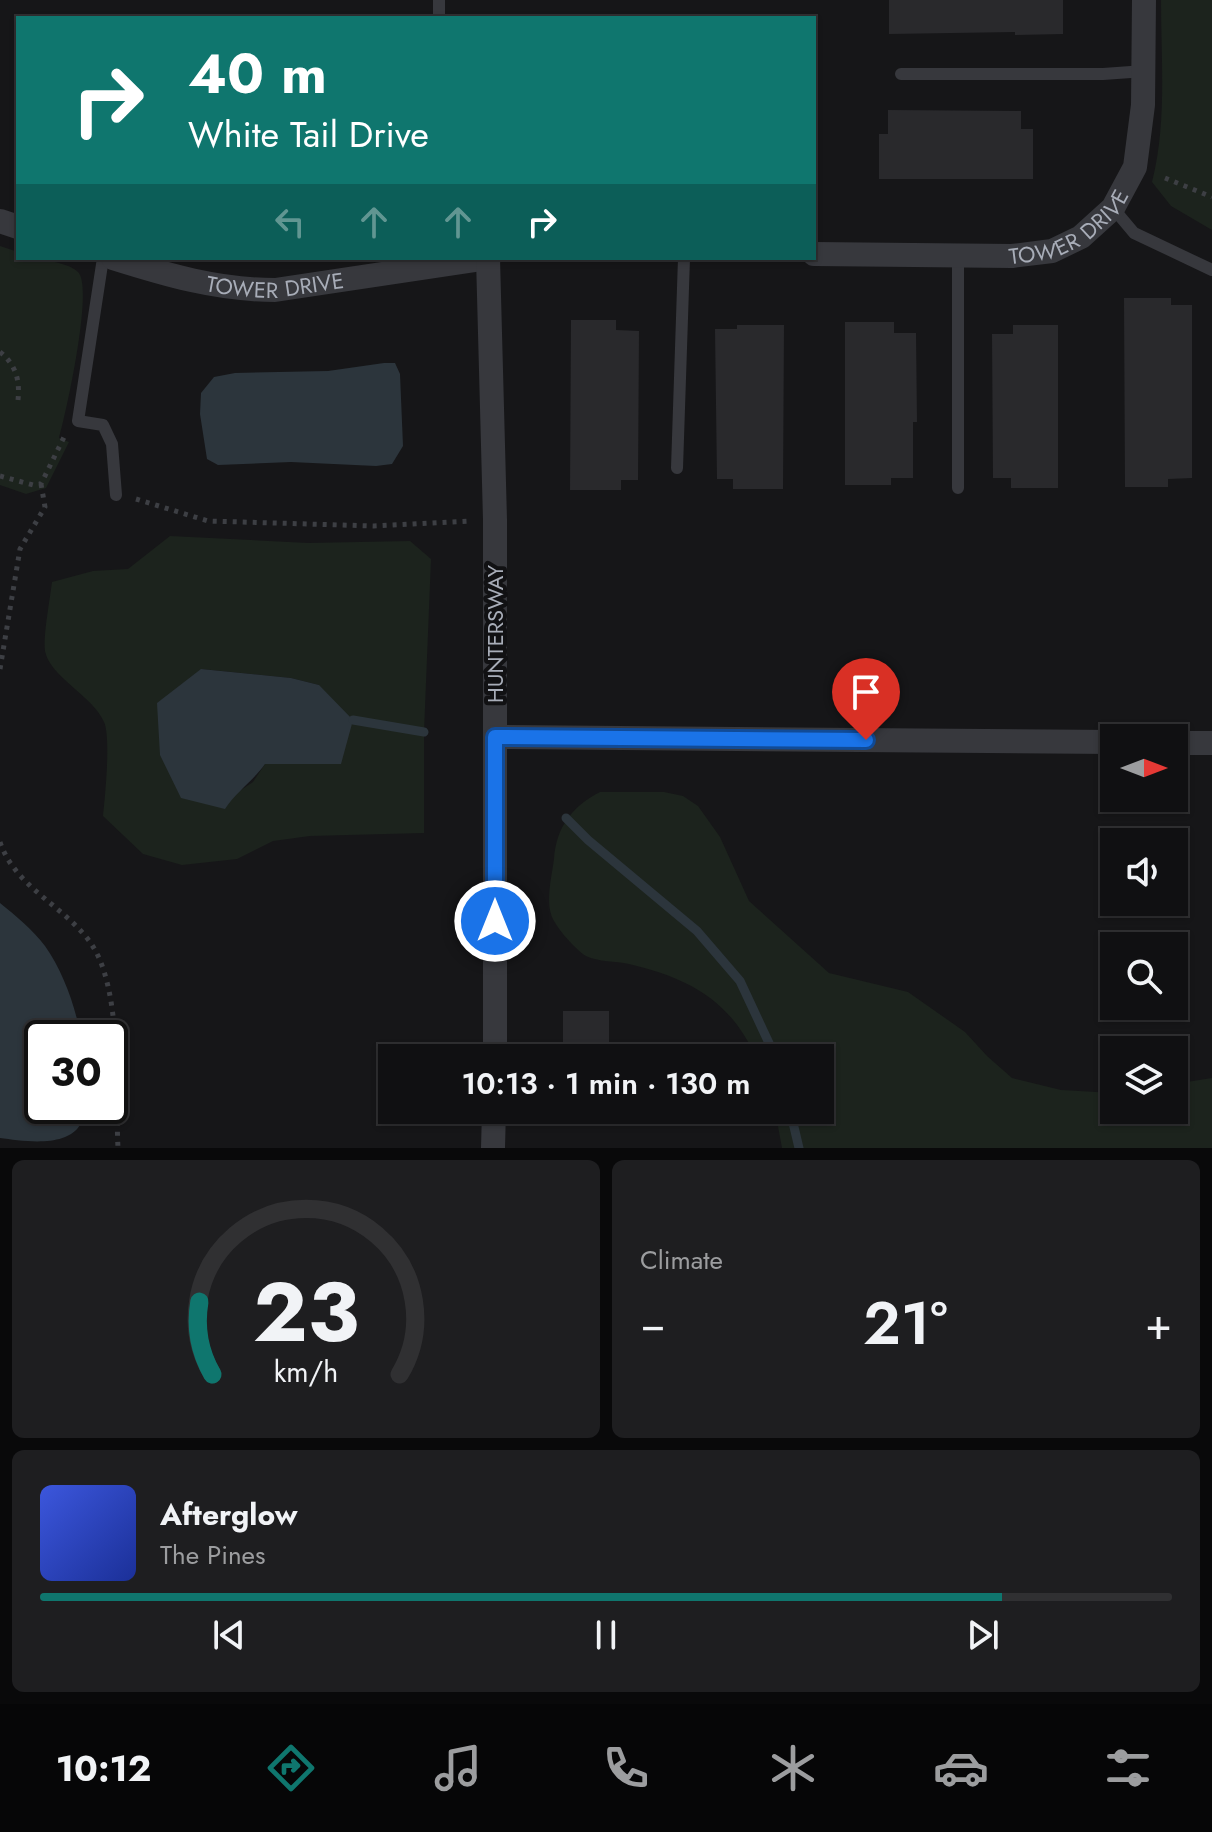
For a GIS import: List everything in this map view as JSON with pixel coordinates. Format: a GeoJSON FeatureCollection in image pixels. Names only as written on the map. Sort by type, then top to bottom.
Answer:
{"type":"FeatureCollection","features":[{"type":"Feature","properties":{"kind":"street","name":"TOWER DRIVE"},"geometry":{"type":"LineString","coordinates":[[816,254],[1012,256],[1052,251],[1081,237],[1113,208],[1135,167],[1145,71],[1144,0]]}},
{"type":"Feature","properties":{"kind":"street","name":"TOWER DRIVE"},"geometry":{"type":"LineString","coordinates":[[120,260],[193,282],[241,290],[275,290],[450,260]]}},
{"type":"Feature","properties":{"kind":"street","name":"HUNTERSWAY"},"geometry":{"type":"LineString","coordinates":[[489,260],[495,520],[495,1044]]}},
{"type":"Feature","properties":{"kind":"street"},"geometry":{"type":"LineString","coordinates":[[495,737],[1100,742]]}},
{"type":"Feature","properties":{"kind":"street"},"geometry":{"type":"LineString","coordinates":[[1188,743],[1212,743]]}},
{"type":"Feature","properties":{"kind":"street"},"geometry":{"type":"LineString","coordinates":[[493,1148],[494,1124]]}},
{"type":"Feature","properties":{"kind":"lane"},"geometry":{"type":"LineString","coordinates":[[901,74],[1103,74],[1145,71]]}},
{"type":"Feature","properties":{"kind":"lane"},"geometry":{"type":"LineString","coordinates":[[1113,208],[1134,233],[1212,270]]}},
{"type":"Feature","properties":{"kind":"lane"},"geometry":{"type":"LineString","coordinates":[[958,255],[958,488]]}},
{"type":"Feature","properties":{"kind":"lane"},"geometry":{"type":"LineString","coordinates":[[103,260],[78,421],[103,425],[112,444],[116,495]]}},
{"type":"Feature","properties":{"kind":"lane"},"geometry":{"type":"LineString","coordinates":[[677,468],[684,260]]}},
{"type":"Feature","properties":{"kind":"path"},"geometry":{"type":"LineString","coordinates":[[1165,178],[1212,197]]}},
{"type":"Feature","properties":{"kind":"path"},"geometry":{"type":"LineString","coordinates":[[0,352],[17,374],[20,384],[18,400]]}},
{"type":"Feature","properties":{"kind":"path"},"geometry":{"type":"LineString","coordinates":[[0,669],[20,549],[45,507],[41,484],[66,432],[78,421]]}},
{"type":"Feature","properties":{"kind":"path"},"geometry":{"type":"LineString","coordinates":[[0,476],[33,485],[41,484]]}},
{"type":"Feature","properties":{"kind":"path"},"geometry":{"type":"LineString","coordinates":[[116,495],[208,521],[374,526],[495,520]]}},
{"type":"Feature","properties":{"kind":"path"},"geometry":{"type":"LineString","coordinates":[[0,842],[16,872],[73,923],[99,956],[112,1012],[118,1147]]}},
{"type":"Feature","properties":{"kind":"shaded area"},"geometry":{"type":"Polygon","coordinates":[[[1161,0],[1212,0],[1212,230],[1171,206],[1152,182],[1160,138],[1161,0]]]}},
{"type":"Feature","properties":{"kind":"shaded area"},"geometry":{"type":"Polygon","coordinates":[[[0,246],[16,251],[16,260],[41,260],[73,268],[82,282],[83,301],[77,352],[59,438],[69,442],[46,488],[26,494],[0,485],[0,246]]]}},
{"type":"Feature","properties":{"kind":"shaded area"},"geometry":{"type":"Polygon","coordinates":[[[395,363],[400,374],[403,446],[392,464],[291,462],[218,465],[207,459],[200,414],[201,393],[214,377],[235,373],[328,371],[395,363]]]}},
{"type":"Feature","properties":{"kind":"shaded area"},"geometry":{"type":"Polygon","coordinates":[[[170,536],[308,543],[410,541],[431,559],[424,732],[424,833],[310,836],[273,841],[237,859],[182,865],[143,854],[103,816],[107,753],[104,722],[91,704],[55,669],[45,651],[52,582],[93,571],[128,569],[170,536]],[[202,669],[157,704],[235,794],[253,782],[265,764],[298,763],[319,685],[291,678],[202,669]]]}},
{"type":"Feature","properties":{"kind":"shaded area"},"geometry":{"type":"Polygon","coordinates":[[[201,669],[291,678],[319,685],[353,720],[341,764],[265,764],[225,809],[181,798],[160,755],[157,703],[201,669]]]}},
{"type":"Feature","properties":{"kind":"shaded area"},"geometry":{"type":"Polygon","coordinates":[[[600,792],[664,792],[683,796],[698,806],[720,837],[749,901],[829,973],[908,992],[965,1032],[1012,1078],[1061,1090],[1100,1092],[1100,1124],[1188,1124],[1188,1082],[1212,1078],[1212,1148],[782,1148],[778,1124],[834,1124],[834,1044],[749,1044],[720,1006],[689,985],[629,964],[586,956],[577,949],[553,919],[549,894],[558,837],[567,819],[600,792]]]}},
{"type":"Feature","properties":{"kind":"shaded area"},"geometry":{"type":"Polygon","coordinates":[[[0,903],[35,934],[52,956],[68,990],[77,1020],[24,1020],[24,1124],[80,1124],[73,1132],[55,1140],[0,1138],[0,903]]]}},
{"type":"Feature","properties":{"kind":"building"},"geometry":{"type":"Polygon","coordinates":[[[889,0],[1063,0],[1063,34],[889,34],[889,0]]]}},
{"type":"Feature","properties":{"kind":"building"},"geometry":{"type":"Polygon","coordinates":[[[888,110],[1021,111],[1021,129],[1033,129],[1033,179],[879,179],[879,134],[888,134],[888,110]]]}},
{"type":"Feature","properties":{"kind":"building"},"geometry":{"type":"Polygon","coordinates":[[[1124,298],[1171,298],[1171,305],[1192,305],[1192,478],[1168,479],[1168,487],[1125,487],[1124,298]]]}},
{"type":"Feature","properties":{"kind":"building"},"geometry":{"type":"Polygon","coordinates":[[[571,320],[616,320],[616,330],[639,331],[638,480],[621,480],[621,490],[570,490],[571,320]]]}},
{"type":"Feature","properties":{"kind":"building"},"geometry":{"type":"Polygon","coordinates":[[[845,322],[894,322],[894,333],[916,333],[917,422],[913,422],[913,478],[891,478],[891,485],[845,485],[845,322]]]}},
{"type":"Feature","properties":{"kind":"building"},"geometry":{"type":"Polygon","coordinates":[[[737,325],[784,325],[783,489],[733,489],[733,479],[717,479],[715,329],[737,329],[737,325]]]}},
{"type":"Feature","properties":{"kind":"building"},"geometry":{"type":"Polygon","coordinates":[[[1013,325],[1058,325],[1058,488],[1011,488],[1011,478],[993,478],[992,334],[1013,334],[1013,325]]]}},
{"type":"Feature","properties":{"kind":"building"},"geometry":{"type":"Polygon","coordinates":[[[563,1011],[609,1011],[609,1044],[563,1044],[563,1011]]]}},
{"type":"Feature","properties":{"kind":"waterway"},"geometry":{"type":"LineString","coordinates":[[353,720],[424,732]]}},
{"type":"Feature","properties":{"kind":"waterway"},"geometry":{"type":"LineString","coordinates":[[566,818],[697,931],[740,981],[769,1044]]}},
{"type":"Feature","properties":{"kind":"waterway"},"geometry":{"type":"LineString","coordinates":[[793,1124],[799,1148]]}},
{"type":"Feature","properties":{"kind":"route"},"geometry":{"type":"LineString","coordinates":[[495,921],[495,737],[866,740]]}}]}
